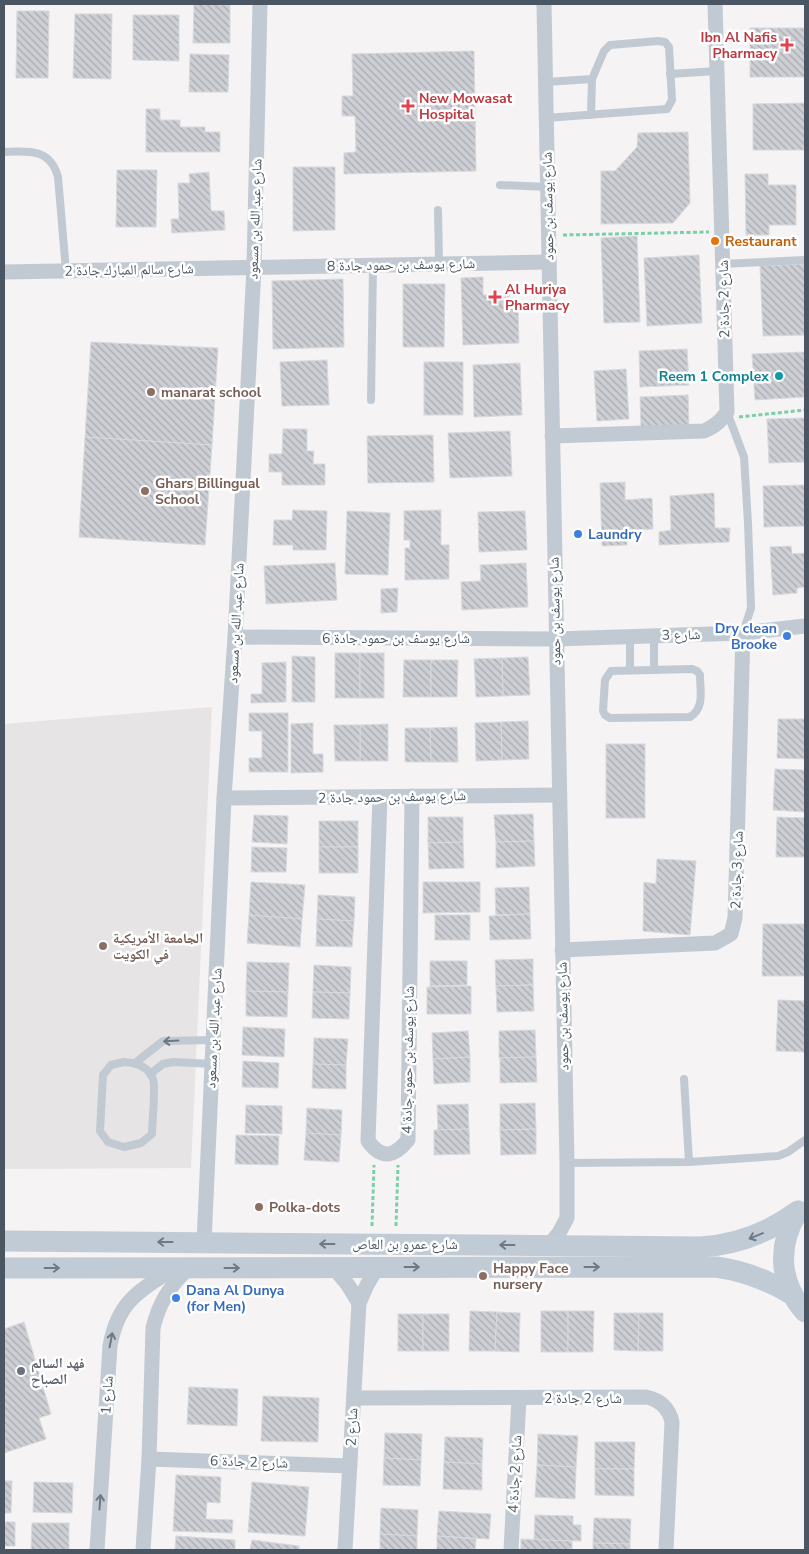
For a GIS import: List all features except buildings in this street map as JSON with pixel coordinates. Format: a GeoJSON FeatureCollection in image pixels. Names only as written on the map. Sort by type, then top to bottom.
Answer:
{"type":"FeatureCollection","features":[{"type":"Feature","properties":{"kind":"main road","name":"شارع عمرو بن العاص"},"geometry":{"type":"LineString","coordinates":[[4,1241],[717,1246],[752,1238],[776,1226],[802,1207]]}},
{"type":"Feature","properties":{"kind":"main road"},"geometry":{"type":"LineString","coordinates":[[799,1304],[784,1272],[784,1246],[791,1222],[802,1207]]}},
{"type":"Feature","properties":{"kind":"main road"},"geometry":{"type":"LineString","coordinates":[[4,1230],[29,1241]]}},
{"type":"Feature","properties":{"kind":"main road","name":"شارع عمرو بن العاص"},"geometry":{"type":"LineString","coordinates":[[7,1270],[716,1267],[748,1273],[764,1279],[799,1304]]}},
{"type":"Feature","properties":{"kind":"street","name":"شارع عبد الله بن مسعود"},"geometry":{"type":"LineString","coordinates":[[204,1243],[224,798],[236,637],[254,267],[260,4]]}},
{"type":"Feature","properties":{"kind":"street","name":"شارع يوسف بن حمود"},"geometry":{"type":"LineString","coordinates":[[544,4],[567,1218]]}},
{"type":"Feature","properties":{"kind":"street","name":"شارع 2 جادة 2"},"geometry":{"type":"LineString","coordinates":[[715,4],[728,415]]}},
{"type":"Feature","properties":{"kind":"street","name":"شارع يوسف بن حمود جادة 8"},"geometry":{"type":"LineString","coordinates":[[254,267],[549,262]]}},
{"type":"Feature","properties":{"kind":"street","name":"شارع سالم المبارك جادة 2"},"geometry":{"type":"LineString","coordinates":[[4,272],[254,267]]}},
{"type":"Feature","properties":{"kind":"street"},"geometry":{"type":"LineString","coordinates":[[552,436],[704,431],[728,415]]}},
{"type":"Feature","properties":{"kind":"street","name":"شارع 3"},"geometry":{"type":"LineString","coordinates":[[556,638],[743,633],[805,626]]}},
{"type":"Feature","properties":{"kind":"street","name":"شارع 3 جادة 2"},"geometry":{"type":"LineString","coordinates":[[562,950],[715,944],[730,934],[736,918],[743,633]]}},
{"type":"Feature","properties":{"kind":"street","name":"شارع يوسف بن حمود جادة 6"},"geometry":{"type":"LineString","coordinates":[[236,637],[556,638]]}},
{"type":"Feature","properties":{"kind":"street","name":"شارع يوسف بن حمود جادة 2"},"geometry":{"type":"LineString","coordinates":[[224,798],[559,795]]}},
{"type":"Feature","properties":{"kind":"street","name":"شارع يوسف بن حمود جادة 4"},"geometry":{"type":"LineString","coordinates":[[374,1149],[387,1154],[399,1151],[408,1140],[412,796]]}},
{"type":"Feature","properties":{"kind":"street"},"geometry":{"type":"LineString","coordinates":[[374,1149],[368,1141],[380,797]]}},
{"type":"Feature","properties":{"kind":"street"},"geometry":{"type":"LineString","coordinates":[[548,1246],[559,1233],[567,1218]]}},
{"type":"Feature","properties":{"kind":"street"},"geometry":{"type":"LineString","coordinates":[[567,1218],[585,1246]]}},
{"type":"Feature","properties":{"kind":"street"},"geometry":{"type":"LineString","coordinates":[[143,1550],[152,1340],[156,1316],[165,1294],[182,1268]]}},
{"type":"Feature","properties":{"kind":"street","name":"شارع 1"},"geometry":{"type":"LineString","coordinates":[[97,1550],[112,1333],[120,1314],[132,1297],[143,1288],[182,1268]]}},
{"type":"Feature","properties":{"kind":"street"},"geometry":{"type":"LineString","coordinates":[[334,1268],[348,1285],[359,1303]]}},
{"type":"Feature","properties":{"kind":"street","name":"شارع 2"},"geometry":{"type":"LineString","coordinates":[[345,1550],[359,1303],[377,1268]]}},
{"type":"Feature","properties":{"kind":"street","name":"شارع 2 جادة 2"},"geometry":{"type":"LineString","coordinates":[[354,1398],[646,1397],[658,1401],[667,1410],[672,1422],[666,1550]]}},
{"type":"Feature","properties":{"kind":"street","name":"شارع 2 جادة 4"},"geometry":{"type":"LineString","coordinates":[[511,1550],[519,1398]]}},
{"type":"Feature","properties":{"kind":"street","name":"شارع 2 جادة 6"},"geometry":{"type":"LineString","coordinates":[[148,1459],[350,1466]]}},
{"type":"Feature","properties":{"kind":"lane"},"geometry":{"type":"LineString","coordinates":[[546,118],[591,115],[667,109],[672,100],[669,47],[664,42],[658,41],[610,45],[604,50],[592,79],[591,115]]}},
{"type":"Feature","properties":{"kind":"lane"},"geometry":{"type":"LineString","coordinates":[[670,74],[717,71]]}},
{"type":"Feature","properties":{"kind":"lane"},"geometry":{"type":"LineString","coordinates":[[546,82],[592,79]]}},
{"type":"Feature","properties":{"kind":"lane"},"geometry":{"type":"LineString","coordinates":[[4,152],[33,151],[45,156],[54,165],[58,177],[66,270]]}},
{"type":"Feature","properties":{"kind":"lane"},"geometry":{"type":"LineString","coordinates":[[500,184],[548,187]]}},
{"type":"Feature","properties":{"kind":"lane"},"geometry":{"type":"LineString","coordinates":[[438,210],[439,264]]}},
{"type":"Feature","properties":{"kind":"lane"},"geometry":{"type":"LineString","coordinates":[[722,264],[805,260]]}},
{"type":"Feature","properties":{"kind":"lane"},"geometry":{"type":"LineString","coordinates":[[371,400],[373,265]]}},
{"type":"Feature","properties":{"kind":"lane"},"geometry":{"type":"LineString","coordinates":[[728,415],[744,457],[751,608],[743,633]]}},
{"type":"Feature","properties":{"kind":"lane"},"geometry":{"type":"LineString","coordinates":[[654,635],[654,669]]}},
{"type":"Feature","properties":{"kind":"lane"},"geometry":{"type":"LineString","coordinates":[[630,636],[630,670]]}},
{"type":"Feature","properties":{"kind":"lane"},"geometry":{"type":"LineString","coordinates":[[692,669],[697,671],[700,675],[700,707],[690,717],[610,718],[605,715],[604,711],[605,680],[611,671],[630,670],[692,669]]}},
{"type":"Feature","properties":{"kind":"lane"},"geometry":{"type":"LineString","coordinates":[[135,1062],[146,1068],[154,1079],[152,1134],[141,1143],[124,1147],[108,1142],[100,1131],[103,1075],[111,1065],[135,1062],[163,1041],[214,1040]]}},
{"type":"Feature","properties":{"kind":"lane"},"geometry":{"type":"LineString","coordinates":[[150,1074],[163,1064],[173,1062],[213,1064]]}},
{"type":"Feature","properties":{"kind":"lane"},"geometry":{"type":"LineString","coordinates":[[684,1079],[689,1162]]}},
{"type":"Feature","properties":{"kind":"lane"},"geometry":{"type":"LineString","coordinates":[[567,1163],[689,1162],[778,1156],[788,1152],[805,1140]]}},
{"type":"Feature","properties":{"kind":"path"},"geometry":{"type":"LineString","coordinates":[[548,235],[722,232]]}},
{"type":"Feature","properties":{"kind":"path"},"geometry":{"type":"LineString","coordinates":[[728,415],[805,410]]}},
{"type":"Feature","properties":{"kind":"path"},"geometry":{"type":"LineString","coordinates":[[371,1244],[374,1149]]}},
{"type":"Feature","properties":{"kind":"path"},"geometry":{"type":"LineString","coordinates":[[395,1244],[399,1151]]}},
{"type":"Feature","properties":{"kind":"shaded area","name":"الجامعة الأمريكية في الكويت"},"geometry":{"type":"Polygon","coordinates":[[[212,707],[191,1168],[4,1169],[4,724],[212,707]]]}},
{"type":"Feature","properties":{"kind":"place","name":"Ibn Al Nafis Pharmacy"},"geometry":{"type":"Point","coordinates":[787,45]}},
{"type":"Feature","properties":{"kind":"place","name":"New Mowasat Hospital"},"geometry":{"type":"Point","coordinates":[408,106]}},
{"type":"Feature","properties":{"kind":"place","name":"Restaurant"},"geometry":{"type":"Point","coordinates":[715,241]}},
{"type":"Feature","properties":{"kind":"place","name":"Al Huriya Pharmacy"},"geometry":{"type":"Point","coordinates":[495,297]}},
{"type":"Feature","properties":{"kind":"place","name":"Reem 1 Complex"},"geometry":{"type":"Point","coordinates":[779,376]}},
{"type":"Feature","properties":{"kind":"place","name":"manarat school"},"geometry":{"type":"Point","coordinates":[151,392]}},
{"type":"Feature","properties":{"kind":"place","name":"Ghars Billingual School"},"geometry":{"type":"Point","coordinates":[145,491]}},
{"type":"Feature","properties":{"kind":"place","name":"Laundry"},"geometry":{"type":"Point","coordinates":[578,534]}},
{"type":"Feature","properties":{"kind":"place","name":"Dry clean Brooke"},"geometry":{"type":"Point","coordinates":[787,636]}},
{"type":"Feature","properties":{"kind":"place","name":"الجامعة الأمريكية في الكويت"},"geometry":{"type":"Point","coordinates":[103,946]}},
{"type":"Feature","properties":{"kind":"place","name":"Polka-dots"},"geometry":{"type":"Point","coordinates":[259,1207]}},
{"type":"Feature","properties":{"kind":"place","name":"Happy Face nursery"},"geometry":{"type":"Point","coordinates":[483,1276]}},
{"type":"Feature","properties":{"kind":"place","name":"Dana Al Dunya (for Men)"},"geometry":{"type":"Point","coordinates":[176,1298]}},
{"type":"Feature","properties":{"kind":"place","name":"فهد السالم الصباح"},"geometry":{"type":"Point","coordinates":[21,1371]}}]}
